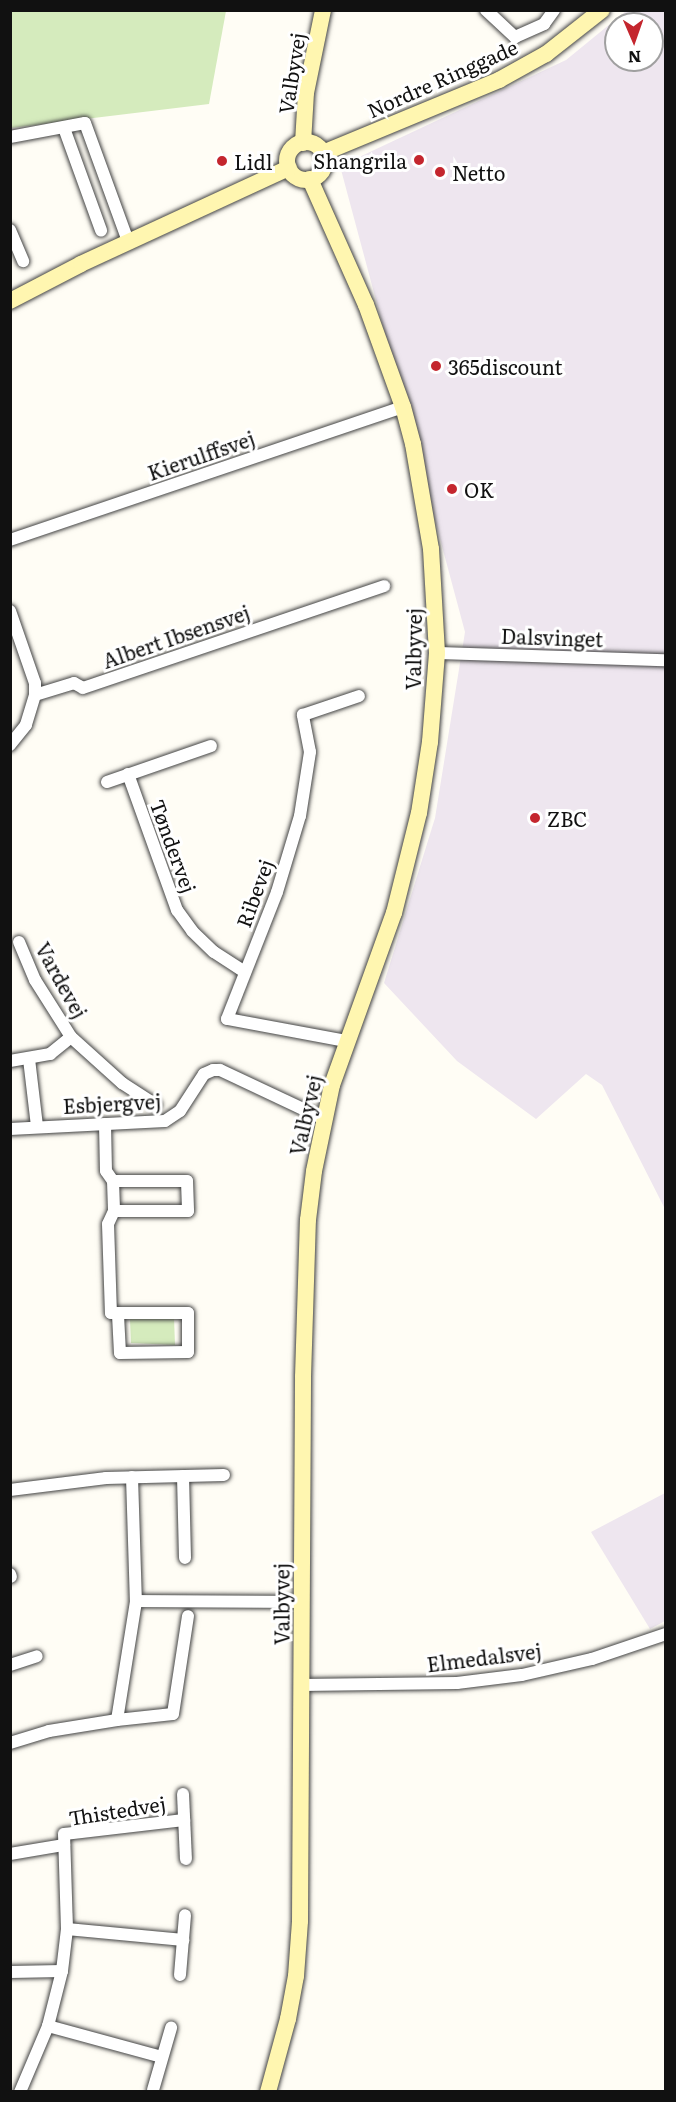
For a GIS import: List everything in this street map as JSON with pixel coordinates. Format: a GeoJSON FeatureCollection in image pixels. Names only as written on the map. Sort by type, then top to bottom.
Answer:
{"type":"FeatureCollection","features":[{"type":"Feature","properties":{"kind":"street","name":"Valbyvej"},"geometry":{"type":"LineString","coordinates":[[303,143],[306,93],[322,10]]}},
{"type":"Feature","properties":{"kind":"street"},"geometry":{"type":"LineString","coordinates":[[486,10],[515,37],[544,24],[554,10]]}},
{"type":"Feature","properties":{"kind":"street","name":"Nordre Ringgade"},"geometry":{"type":"LineString","coordinates":[[323,153],[499,80],[546,54],[602,10]]}},
{"type":"Feature","properties":{"kind":"street"},"geometry":{"type":"LineString","coordinates":[[10,137],[85,123],[128,242]]}},
{"type":"Feature","properties":{"kind":"street"},"geometry":{"type":"LineString","coordinates":[[64,128],[101,230]]}},
{"type":"Feature","properties":{"kind":"street"},"geometry":{"type":"LineString","coordinates":[[303,143],[314,144],[323,153],[323,169],[310,179],[299,178],[289,168],[290,152],[303,143]]}},
{"type":"Feature","properties":{"kind":"street"},"geometry":{"type":"LineString","coordinates":[[10,301],[128,242],[289,168]]}},
{"type":"Feature","properties":{"kind":"street","name":"Valbyvej"},"geometry":{"type":"LineString","coordinates":[[267,2091],[288,2019],[300,1921],[304,1276],[312,1181],[324,1119],[346,1041],[394,913],[419,813],[430,742],[437,653],[431,549],[413,444],[386,353],[310,179]]}},
{"type":"Feature","properties":{"kind":"street"},"geometry":{"type":"LineString","coordinates":[[10,230],[23,261]]}},
{"type":"Feature","properties":{"kind":"street","name":"Kierulffsvej"},"geometry":{"type":"LineString","coordinates":[[10,540],[403,407]]}},
{"type":"Feature","properties":{"kind":"street","name":"Albert Ibsensvej"},"geometry":{"type":"LineString","coordinates":[[35,694],[74,683],[83,688],[384,586]]}},
{"type":"Feature","properties":{"kind":"street"},"geometry":{"type":"LineString","coordinates":[[10,611],[35,683],[35,694],[26,725],[10,745]]}},
{"type":"Feature","properties":{"kind":"street","name":"Dalsvinget"},"geometry":{"type":"LineString","coordinates":[[437,653],[666,660]]}},
{"type":"Feature","properties":{"kind":"street","name":"Ribevej"},"geometry":{"type":"LineString","coordinates":[[346,1041],[227,1019],[277,892],[300,816],[310,752],[303,715],[359,696]]}},
{"type":"Feature","properties":{"kind":"street"},"geometry":{"type":"LineString","coordinates":[[107,782],[211,746]]}},
{"type":"Feature","properties":{"kind":"street","name":"Tøndervej"},"geometry":{"type":"LineString","coordinates":[[128,774],[177,910],[192,931],[214,952],[245,972]]}},
{"type":"Feature","properties":{"kind":"street","name":"Vardevej"},"geometry":{"type":"LineString","coordinates":[[19,942],[35,980],[72,1036],[122,1083],[156,1105]]}},
{"type":"Feature","properties":{"kind":"street","name":"Vardevej"},"geometry":{"type":"LineString","coordinates":[[10,1061],[50,1054],[72,1036]]}},
{"type":"Feature","properties":{"kind":"street"},"geometry":{"type":"LineString","coordinates":[[29,1059],[37,1126]]}},
{"type":"Feature","properties":{"kind":"street","name":"Esbjergvej"},"geometry":{"type":"LineString","coordinates":[[10,1129],[159,1122],[171,1119],[204,1074],[213,1070],[220,1070],[324,1119]]}},
{"type":"Feature","properties":{"kind":"street"},"geometry":{"type":"LineString","coordinates":[[105,1124],[106,1171],[113,1181],[114,1211],[108,1224],[111,1313],[188,1313],[188,1352],[120,1353],[118,1314]]}},
{"type":"Feature","properties":{"kind":"street"},"geometry":{"type":"LineString","coordinates":[[113,1181],[187,1180],[188,1210],[114,1211]]}},
{"type":"Feature","properties":{"kind":"street"},"geometry":{"type":"LineString","coordinates":[[10,1490],[51,1483],[132,1477],[224,1475]]}},
{"type":"Feature","properties":{"kind":"street"},"geometry":{"type":"LineString","coordinates":[[183,1476],[185,1558]]}},
{"type":"Feature","properties":{"kind":"street"},"geometry":{"type":"LineString","coordinates":[[117,1720],[136,1600],[132,1477]]}},
{"type":"Feature","properties":{"kind":"street"},"geometry":{"type":"LineString","coordinates":[[136,1600],[302,1602]]}},
{"type":"Feature","properties":{"kind":"street"},"geometry":{"type":"LineString","coordinates":[[10,1743],[49,1731],[173,1714],[188,1616]]}},
{"type":"Feature","properties":{"kind":"street","name":"Elmedalsvej"},"geometry":{"type":"LineString","coordinates":[[301,1685],[458,1683],[522,1675],[592,1659],[666,1634]]}},
{"type":"Feature","properties":{"kind":"street"},"geometry":{"type":"LineString","coordinates":[[10,1665],[37,1656]]}},
{"type":"Feature","properties":{"kind":"street","name":"Thistedvej"},"geometry":{"type":"LineString","coordinates":[[183,1794],[186,1859]]}},
{"type":"Feature","properties":{"kind":"street","name":"Thistedvej"},"geometry":{"type":"LineString","coordinates":[[20,2091],[48,2026],[62,1971],[67,1929],[64,1834],[184,1820]]}},
{"type":"Feature","properties":{"kind":"street","name":"Thistedvej"},"geometry":{"type":"LineString","coordinates":[[10,1854],[64,1845]]}},
{"type":"Feature","properties":{"kind":"street"},"geometry":{"type":"LineString","coordinates":[[180,1975],[185,1915]]}},
{"type":"Feature","properties":{"kind":"street"},"geometry":{"type":"LineString","coordinates":[[67,1929],[183,1940]]}},
{"type":"Feature","properties":{"kind":"street"},"geometry":{"type":"LineString","coordinates":[[10,1972],[62,1971]]}},
{"type":"Feature","properties":{"kind":"street"},"geometry":{"type":"LineString","coordinates":[[48,2026],[162,2057]]}},
{"type":"Feature","properties":{"kind":"street"},"geometry":{"type":"LineString","coordinates":[[153,2090],[171,2028]]}},
{"type":"Feature","properties":{"kind":"shaded area"},"geometry":{"type":"Polygon","coordinates":[[[665,11],[665,1209],[602,1085],[586,1074],[536,1119],[457,1061],[384,983],[435,818],[465,632],[340,166],[566,60],[604,29],[604,72],[664,72],[664,12],[625,12],[665,11]]]}},
{"type":"Feature","properties":{"kind":"shaded area"},"geometry":{"type":"Polygon","coordinates":[[[665,1493],[665,1621],[650,1629],[591,1532],[665,1493]]]}},
{"type":"Feature","properties":{"kind":"green space"},"geometry":{"type":"Polygon","coordinates":[[[10,11],[226,11],[209,104],[11,128],[10,11]]]}},
{"type":"Feature","properties":{"kind":"green space"},"geometry":{"type":"Polygon","coordinates":[[[174,1318],[175,1345],[131,1343],[130,1319],[174,1318]]]}},
{"type":"Feature","properties":{"kind":"place","name":"Shangrila"},"geometry":{"type":"Point","coordinates":[419,160]}},
{"type":"Feature","properties":{"kind":"place","name":"Lidl"},"geometry":{"type":"Point","coordinates":[222,161]}},
{"type":"Feature","properties":{"kind":"place","name":"Netto"},"geometry":{"type":"Point","coordinates":[440,172]}},
{"type":"Feature","properties":{"kind":"place","name":"365discount"},"geometry":{"type":"Point","coordinates":[436,366]}},
{"type":"Feature","properties":{"kind":"place","name":"OK"},"geometry":{"type":"Point","coordinates":[452,489]}},
{"type":"Feature","properties":{"kind":"place","name":"ZBC"},"geometry":{"type":"Point","coordinates":[535,818]}}]}
